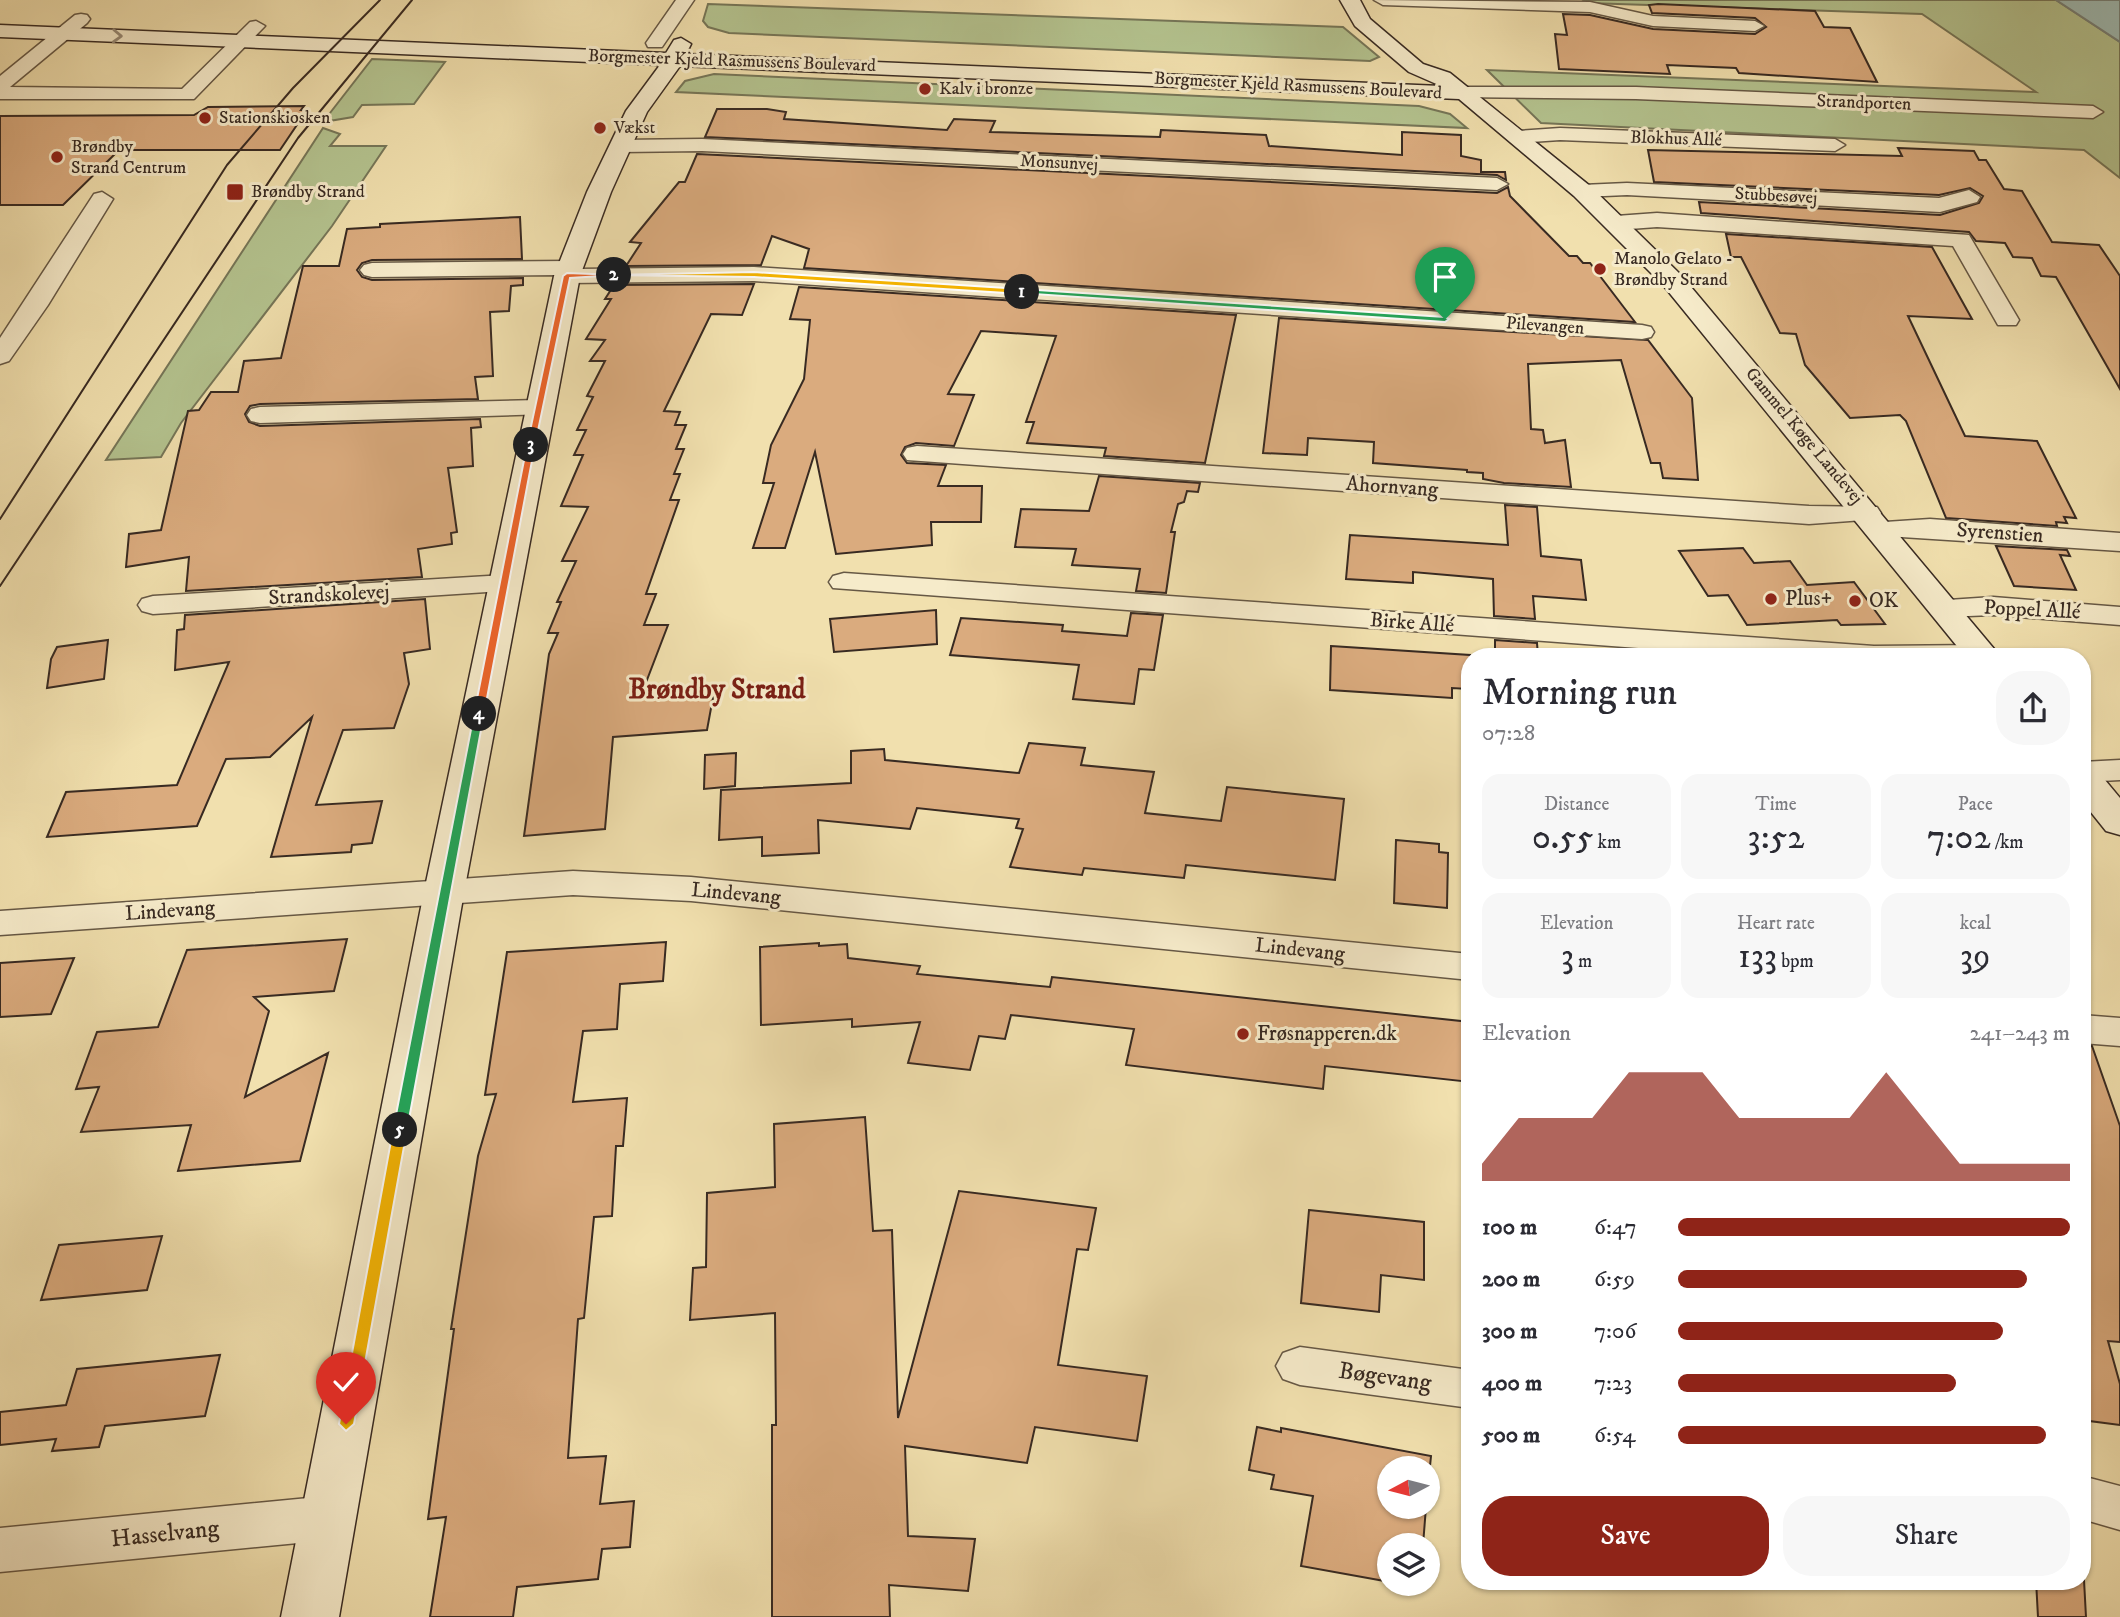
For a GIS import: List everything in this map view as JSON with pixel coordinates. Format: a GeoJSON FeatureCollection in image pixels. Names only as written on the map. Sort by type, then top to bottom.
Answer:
{"type":"FeatureCollection","features":[{"type":"Feature","properties":{"kind":"street"},"geometry":{"type":"LineString","coordinates":[[1383,0],[1590,8],[1653,22],[1755,26]]}},
{"type":"Feature","properties":{"kind":"street","name":"Gammel Køge Landevej"},"geometry":{"type":"LineString","coordinates":[[1352,2],[1382,20],[1437,63],[1446,71],[1453,85],[1582,191],[1616,223],[1722,337],[1976,648]]}},
{"type":"Feature","properties":{"kind":"street"},"geometry":{"type":"LineString","coordinates":[[637,111],[640,72],[662,29],[683,5]]}},
{"type":"Feature","properties":{"kind":"street"},"geometry":{"type":"LineString","coordinates":[[310,1617],[444,892],[538,408],[568,272],[637,111],[677,52],[688,30],[683,5]]}},
{"type":"Feature","properties":{"kind":"street","name":"Borgmester Kjeld Rasmussens Boulevard"},"geometry":{"type":"LineString","coordinates":[[0,17],[62,26],[234,40],[652,50]]}},
{"type":"Feature","properties":{"kind":"street"},"geometry":{"type":"LineString","coordinates":[[0,70],[62,26]]}},
{"type":"Feature","properties":{"kind":"street"},"geometry":{"type":"LineString","coordinates":[[0,86],[62,26]]}},
{"type":"Feature","properties":{"kind":"street","name":"Borgmester Kjeld Rasmussens Boulevard"},"geometry":{"type":"LineString","coordinates":[[0,32],[62,26],[256,26],[677,52],[1453,85]]}},
{"type":"Feature","properties":{"kind":"street"},"geometry":{"type":"LineString","coordinates":[[0,93],[167,95],[234,40],[256,26]]}},
{"type":"Feature","properties":{"kind":"street","name":"Strandporten"},"geometry":{"type":"LineString","coordinates":[[1453,85],[2093,113]]}},
{"type":"Feature","properties":{"kind":"street","name":"Blokhus Allé"},"geometry":{"type":"LineString","coordinates":[[1518,137],[1560,134],[1835,145]]}},
{"type":"Feature","properties":{"kind":"street","name":"Monsunvej"},"geometry":{"type":"LineString","coordinates":[[621,146],[702,145],[1497,184]]}},
{"type":"Feature","properties":{"kind":"street","name":"Stubbesøvej"},"geometry":{"type":"LineString","coordinates":[[1582,191],[1627,189],[1940,205],[1969,197]]}},
{"type":"Feature","properties":{"kind":"street"},"geometry":{"type":"LineString","coordinates":[[0,356],[36,305],[102,199]]}},
{"type":"Feature","properties":{"kind":"street"},"geometry":{"type":"LineString","coordinates":[[1616,223],[1657,220],[1961,240],[2007,320]]}},
{"type":"Feature","properties":{"kind":"street"},"geometry":{"type":"LineString","coordinates":[[372,270],[568,272]]}},
{"type":"Feature","properties":{"kind":"street","name":"Pilevangen"},"geometry":{"type":"LineString","coordinates":[[568,272],[754,274],[1642,332]]}},
{"type":"Feature","properties":{"kind":"street"},"geometry":{"type":"LineString","coordinates":[[260,415],[538,408]]}},
{"type":"Feature","properties":{"kind":"street","name":"Ahornvang"},"geometry":{"type":"LineString","coordinates":[[917,454],[1873,521]]}},
{"type":"Feature","properties":{"kind":"street","name":"Syrenstien"},"geometry":{"type":"LineString","coordinates":[[1873,521],[1930,528],[2120,541]]}},
{"type":"Feature","properties":{"kind":"street","name":"Birke Allé"},"geometry":{"type":"LineString","coordinates":[[844,582],[1763,648]]}},
{"type":"Feature","properties":{"kind":"street","name":"Strandskolevej"},"geometry":{"type":"LineString","coordinates":[[153,605],[505,584]]}},
{"type":"Feature","properties":{"kind":"street","name":"Poppel Allé"},"geometry":{"type":"LineString","coordinates":[[1944,608],[1993,606],[2120,616]]}},
{"type":"Feature","properties":{"kind":"street"},"geometry":{"type":"LineString","coordinates":[[2091,773],[2120,770]]}},
{"type":"Feature","properties":{"kind":"street"},"geometry":{"type":"LineString","coordinates":[[2091,786],[2120,823]]}},
{"type":"Feature","properties":{"kind":"street","name":"Lindevang"},"geometry":{"type":"LineString","coordinates":[[0,923],[573,883],[691,889],[1461,966]]}},
{"type":"Feature","properties":{"kind":"street"},"geometry":{"type":"LineString","coordinates":[[2091,1030],[2120,1032]]}},
{"type":"Feature","properties":{"kind":"street","name":"Bøgevang"},"geometry":{"type":"LineString","coordinates":[[1300,1366],[1461,1388]]}},
{"type":"Feature","properties":{"kind":"street"},"geometry":{"type":"LineString","coordinates":[[2091,1500],[2120,1508]]}},
{"type":"Feature","properties":{"kind":"street","name":"Hasselvang"},"geometry":{"type":"LineString","coordinates":[[0,1550],[329,1518]]}},
{"type":"Feature","properties":{"kind":"green space"},"geometry":{"type":"Polygon","coordinates":[[[1583,0],[2056,0],[2120,42],[2120,178],[2084,150],[1541,123],[1487,70],[2036,92],[1922,14],[1587,3],[1583,0]]]}},
{"type":"Feature","properties":{"kind":"green space"},"geometry":{"type":"Polygon","coordinates":[[[708,4],[1343,27],[1379,57],[1370,61],[729,33],[708,27],[703,21],[708,4]]]}},
{"type":"Feature","properties":{"kind":"green space"},"geometry":{"type":"Polygon","coordinates":[[[372,59],[445,62],[414,104],[362,105],[353,117],[323,122],[372,59]]]}},
{"type":"Feature","properties":{"kind":"green space"},"geometry":{"type":"Polygon","coordinates":[[[714,74],[1419,106],[1450,114],[1467,128],[676,92],[685,81],[714,74]]]}},
{"type":"Feature","properties":{"kind":"green space"},"geometry":{"type":"Polygon","coordinates":[[[323,128],[340,134],[330,146],[386,146],[332,226],[181,423],[161,457],[106,460],[323,128]]]}},
{"type":"Feature","properties":{"kind":"water"},"geometry":{"type":"Polygon","coordinates":[[[2056,0],[2120,0],[2120,42],[2056,0]]]}},
{"type":"Feature","properties":{"kind":"building"},"geometry":{"type":"Polygon","coordinates":[[[1649,5],[1815,11],[1824,27],[1850,28],[1877,82],[1739,73],[1736,68],[1667,65],[1670,74],[1559,69],[1555,34],[1567,35],[1563,14],[1590,15],[1653,29],[1755,34],[1766,27],[1755,18],[1652,13],[1649,5]]]}},
{"type":"Feature","properties":{"kind":"building"},"geometry":{"type":"Polygon","coordinates":[[[304,106],[301,110],[307,110],[280,150],[119,150],[63,205],[0,205],[0,116],[194,115],[208,107],[304,106]]]}},
{"type":"Feature","properties":{"kind":"building"},"geometry":{"type":"Polygon","coordinates":[[[717,109],[767,109],[786,112],[784,119],[947,130],[954,119],[995,121],[990,132],[1160,137],[1161,130],[1266,135],[1269,146],[1402,155],[1402,132],[1461,135],[1461,156],[1481,160],[1481,172],[1505,172],[1506,180],[1497,175],[705,137],[717,109]]]}},
{"type":"Feature","properties":{"kind":"building"},"geometry":{"type":"Polygon","coordinates":[[[1898,148],[1974,151],[1979,160],[1986,160],[2004,189],[2022,191],[2052,242],[2099,245],[2120,276],[2120,389],[2056,277],[2041,276],[2032,258],[2013,257],[2005,243],[1976,241],[1969,232],[1701,213],[1699,202],[1940,215],[1979,203],[1983,196],[1970,188],[1939,195],[1654,182],[1648,150],[1902,156],[1898,148]]]}},
{"type":"Feature","properties":{"kind":"building"},"geometry":{"type":"Polygon","coordinates":[[[697,154],[1497,193],[1508,187],[1510,196],[1569,256],[1577,256],[1583,263],[1590,263],[1635,322],[804,268],[809,249],[772,236],[761,265],[626,266],[641,243],[630,242],[679,182],[685,182],[697,154]]]}},
{"type":"Feature","properties":{"kind":"building"},"geometry":{"type":"Polygon","coordinates":[[[520,217],[522,259],[372,260],[362,263],[357,270],[362,277],[372,280],[523,278],[523,285],[511,286],[509,311],[490,312],[493,376],[475,377],[478,399],[260,404],[250,406],[245,414],[249,422],[260,426],[480,419],[481,427],[471,428],[473,466],[448,468],[457,532],[451,533],[452,544],[418,549],[422,577],[186,591],[189,557],[126,567],[129,534],[161,530],[188,411],[199,410],[211,392],[238,392],[244,361],[281,358],[303,266],[339,266],[347,229],[380,227],[380,224],[520,217]]]}},
{"type":"Feature","properties":{"kind":"building"},"geometry":{"type":"Polygon","coordinates":[[[1726,234],[1932,247],[1972,319],[1908,316],[1965,436],[2037,441],[2076,518],[2064,517],[2067,523],[2056,522],[2057,526],[1946,518],[1906,421],[1900,415],[1850,418],[1805,365],[1796,334],[1780,333],[1741,257],[1731,257],[1726,234]]]}},
{"type":"Feature","properties":{"kind":"building"},"geometry":{"type":"Polygon","coordinates":[[[754,284],[742,315],[711,314],[664,411],[680,412],[675,425],[686,425],[676,449],[684,449],[674,474],[680,474],[670,500],[679,500],[646,594],[656,594],[644,625],[668,625],[642,693],[714,692],[707,730],[613,737],[605,829],[524,836],[549,654],[558,633],[548,633],[561,602],[557,602],[576,561],[562,561],[588,507],[561,506],[583,455],[574,455],[586,430],[577,430],[593,397],[587,396],[605,361],[590,361],[605,340],[586,339],[611,299],[605,299],[614,285],[754,284]]]}},
{"type":"Feature","properties":{"kind":"building"},"geometry":{"type":"Polygon","coordinates":[[[799,287],[1236,315],[1205,463],[1104,456],[1106,448],[1027,443],[1034,422],[1026,422],[1056,336],[981,331],[948,394],[974,395],[954,446],[916,443],[905,447],[901,455],[907,463],[946,465],[938,486],[982,486],[981,522],[931,522],[932,545],[836,554],[815,452],[785,548],[753,548],[774,483],[763,483],[771,445],[804,379],[810,320],[790,319],[799,287]]]}},
{"type":"Feature","properties":{"kind":"building"},"geometry":{"type":"Polygon","coordinates":[[[1279,318],[1648,340],[1692,398],[1698,480],[1663,478],[1660,463],[1651,463],[1621,360],[1528,364],[1531,429],[1543,430],[1545,443],[1565,440],[1571,487],[1504,483],[1483,479],[1483,473],[1467,470],[1373,463],[1374,442],[1308,438],[1307,455],[1263,453],[1279,318]]]}},
{"type":"Feature","properties":{"kind":"building"},"geometry":{"type":"Polygon","coordinates":[[[1099,476],[1200,483],[1198,492],[1187,491],[1184,502],[1178,504],[1171,532],[1175,532],[1166,593],[1136,591],[1140,569],[1072,565],[1076,549],[1015,547],[1021,509],[1089,511],[1099,476]]]}},
{"type":"Feature","properties":{"kind":"building"},"geometry":{"type":"Polygon","coordinates":[[[1505,505],[1537,507],[1541,556],[1581,560],[1586,600],[1533,596],[1535,619],[1494,616],[1493,579],[1413,572],[1413,583],[1346,579],[1350,535],[1508,545],[1505,505]]]}},
{"type":"Feature","properties":{"kind":"building"},"geometry":{"type":"Polygon","coordinates":[[[1996,546],[2067,550],[2070,556],[2060,555],[2076,590],[2014,586],[1996,546]]]}},
{"type":"Feature","properties":{"kind":"building"},"geometry":{"type":"Polygon","coordinates":[[[1743,548],[1754,563],[1790,561],[1807,585],[1854,582],[1885,624],[1841,625],[1837,620],[1747,625],[1728,595],[1708,596],[1679,551],[1743,548]]]}},
{"type":"Feature","properties":{"kind":"building"},"geometry":{"type":"Polygon","coordinates":[[[425,599],[430,649],[404,653],[409,684],[394,728],[343,730],[316,805],[382,801],[372,843],[352,845],[351,852],[271,857],[312,717],[270,757],[226,759],[197,826],[47,837],[66,792],[177,785],[229,662],[175,670],[177,630],[184,629],[185,615],[425,599]]]}},
{"type":"Feature","properties":{"kind":"building"},"geometry":{"type":"Polygon","coordinates":[[[936,610],[937,644],[834,652],[830,619],[936,610]]]}},
{"type":"Feature","properties":{"kind":"building"},"geometry":{"type":"Polygon","coordinates":[[[1131,613],[1163,615],[1154,670],[1139,669],[1134,704],[1073,699],[1079,665],[950,655],[961,618],[1063,625],[1062,631],[1127,636],[1131,613]]]}},
{"type":"Feature","properties":{"kind":"building"},"geometry":{"type":"Polygon","coordinates":[[[108,640],[104,679],[47,688],[51,659],[57,647],[108,640]]]}},
{"type":"Feature","properties":{"kind":"building"},"geometry":{"type":"Polygon","coordinates":[[[1495,640],[1537,643],[1537,648],[1495,648],[1495,640]]]}},
{"type":"Feature","properties":{"kind":"building"},"geometry":{"type":"Polygon","coordinates":[[[1331,646],[1461,654],[1461,689],[1452,688],[1452,698],[1330,690],[1331,646]]]}},
{"type":"Feature","properties":{"kind":"building"},"geometry":{"type":"Polygon","coordinates":[[[1029,743],[1085,748],[1081,765],[1154,772],[1145,813],[1221,821],[1227,787],[1344,799],[1335,880],[1186,865],[1184,878],[1084,868],[1082,875],[1010,867],[1023,829],[1016,828],[1019,819],[917,808],[910,829],[818,820],[819,853],[762,856],[762,837],[719,840],[721,790],[851,783],[851,751],[884,749],[885,760],[1019,773],[1029,743]]]}},
{"type":"Feature","properties":{"kind":"building"},"geometry":{"type":"Polygon","coordinates":[[[736,753],[735,786],[704,789],[705,755],[736,753]]]}},
{"type":"Feature","properties":{"kind":"building"},"geometry":{"type":"Polygon","coordinates":[[[1396,840],[1439,844],[1439,852],[1448,853],[1447,908],[1394,903],[1396,840]]]}},
{"type":"Feature","properties":{"kind":"building"},"geometry":{"type":"Polygon","coordinates":[[[347,939],[334,991],[254,997],[269,1011],[245,1097],[328,1053],[300,1161],[178,1171],[191,1125],[81,1132],[99,1087],[76,1089],[97,1032],[158,1027],[187,950],[347,939]]]}},
{"type":"Feature","properties":{"kind":"building"},"geometry":{"type":"Polygon","coordinates":[[[666,942],[663,981],[620,984],[617,1029],[583,1031],[573,1102],[627,1098],[623,1146],[616,1146],[612,1216],[594,1217],[584,1318],[578,1319],[568,1458],[606,1456],[600,1504],[634,1501],[630,1547],[602,1549],[598,1579],[517,1587],[513,1617],[430,1617],[446,1517],[428,1519],[454,1329],[451,1329],[478,1156],[496,1094],[485,1095],[507,952],[666,942]]]}},
{"type":"Feature","properties":{"kind":"building"},"geometry":{"type":"Polygon","coordinates":[[[847,944],[848,958],[920,966],[917,974],[1050,987],[1052,977],[1461,1021],[1461,1081],[1325,1066],[1323,1089],[1126,1065],[1134,1029],[1011,1015],[1005,1039],[979,1036],[970,1070],[908,1063],[920,1022],[852,1027],[852,1019],[761,1025],[760,947],[847,944]]]}},
{"type":"Feature","properties":{"kind":"building"},"geometry":{"type":"Polygon","coordinates":[[[74,958],[51,1014],[0,1017],[0,963],[74,958]]]}},
{"type":"Feature","properties":{"kind":"building"},"geometry":{"type":"Polygon","coordinates":[[[2091,1046],[2120,1126],[2120,1342],[2108,1341],[2120,1384],[2120,1425],[2091,1421],[2091,1046]]]}},
{"type":"Feature","properties":{"kind":"building"},"geometry":{"type":"Polygon","coordinates":[[[865,1117],[873,1231],[892,1230],[898,1418],[959,1191],[1096,1208],[1088,1250],[1077,1249],[1058,1365],[1147,1376],[1137,1441],[1035,1427],[1027,1463],[905,1446],[908,1536],[975,1539],[968,1591],[889,1585],[890,1617],[772,1617],[772,1425],[776,1425],[775,1313],[690,1320],[693,1268],[706,1267],[707,1193],[775,1187],[774,1124],[865,1117]]]}},
{"type":"Feature","properties":{"kind":"building"},"geometry":{"type":"Polygon","coordinates":[[[1309,1210],[1424,1222],[1424,1280],[1381,1275],[1379,1312],[1301,1303],[1309,1210]]]}},
{"type":"Feature","properties":{"kind":"building"},"geometry":{"type":"Polygon","coordinates":[[[162,1236],[147,1290],[41,1300],[59,1245],[162,1236]]]}},
{"type":"Feature","properties":{"kind":"building"},"geometry":{"type":"Polygon","coordinates":[[[220,1355],[205,1416],[105,1426],[99,1447],[52,1451],[56,1439],[0,1445],[0,1412],[66,1405],[77,1369],[220,1355]]]}},
{"type":"Feature","properties":{"kind":"building"},"geometry":{"type":"Polygon","coordinates":[[[1257,1427],[1281,1432],[1281,1428],[1431,1456],[1377,1456],[1377,1519],[1425,1519],[1424,1533],[1377,1533],[1377,1580],[1301,1566],[1313,1496],[1271,1489],[1274,1475],[1249,1470],[1257,1427]]]}},
{"type":"Feature","properties":{"kind":"building"},"geometry":{"type":"Polygon","coordinates":[[[2037,1590],[2085,1590],[2086,1617],[2038,1617],[2037,1590]]]}},
{"type":"Feature","properties":{"kind":"tram line"},"geometry":{"type":"LineString","coordinates":[[0,519],[227,165],[293,88],[380,0]]}},
{"type":"Feature","properties":{"kind":"tram line"},"geometry":{"type":"LineString","coordinates":[[0,586],[298,138],[412,0]]}},
{"type":"Feature","properties":{"kind":"place","name":"Kalv i bronze"},"geometry":{"type":"Point","coordinates":[925,89]}},
{"type":"Feature","properties":{"kind":"place","name":"Stationskiosken"},"geometry":{"type":"Point","coordinates":[205,118]}},
{"type":"Feature","properties":{"kind":"place","name":"Vækst"},"geometry":{"type":"Point","coordinates":[600,128]}},
{"type":"Feature","properties":{"kind":"place","name":"Brøndby Strand Centrum"},"geometry":{"type":"Point","coordinates":[57,157]}},
{"type":"Feature","properties":{"kind":"place","name":"Brøndby Strand"},"geometry":{"type":"Point","coordinates":[235,192]}},
{"type":"Feature","properties":{"kind":"place","name":"Manolo Gelato - Brøndby Strand"},"geometry":{"type":"Point","coordinates":[1600,269]}},
{"type":"Feature","properties":{"kind":"place","name":"Plus+"},"geometry":{"type":"Point","coordinates":[1771,599]}},
{"type":"Feature","properties":{"kind":"place","name":"OK"},"geometry":{"type":"Point","coordinates":[1855,601]}},
{"type":"Feature","properties":{"kind":"place","name":"Frøsnapperen.dk"},"geometry":{"type":"Point","coordinates":[1243,1034]}},
{"type":"Feature","properties":{"kind":"district","name":"Brøndby Strand"},"geometry":{"type":"Point","coordinates":[717,689]}},
{"type":"Feature","properties":{"kind":"route"},"geometry":{"type":"LineString","coordinates":[[346,1424],[444,892],[538,408],[567,276],[754,274],[1445,319]]}}]}
